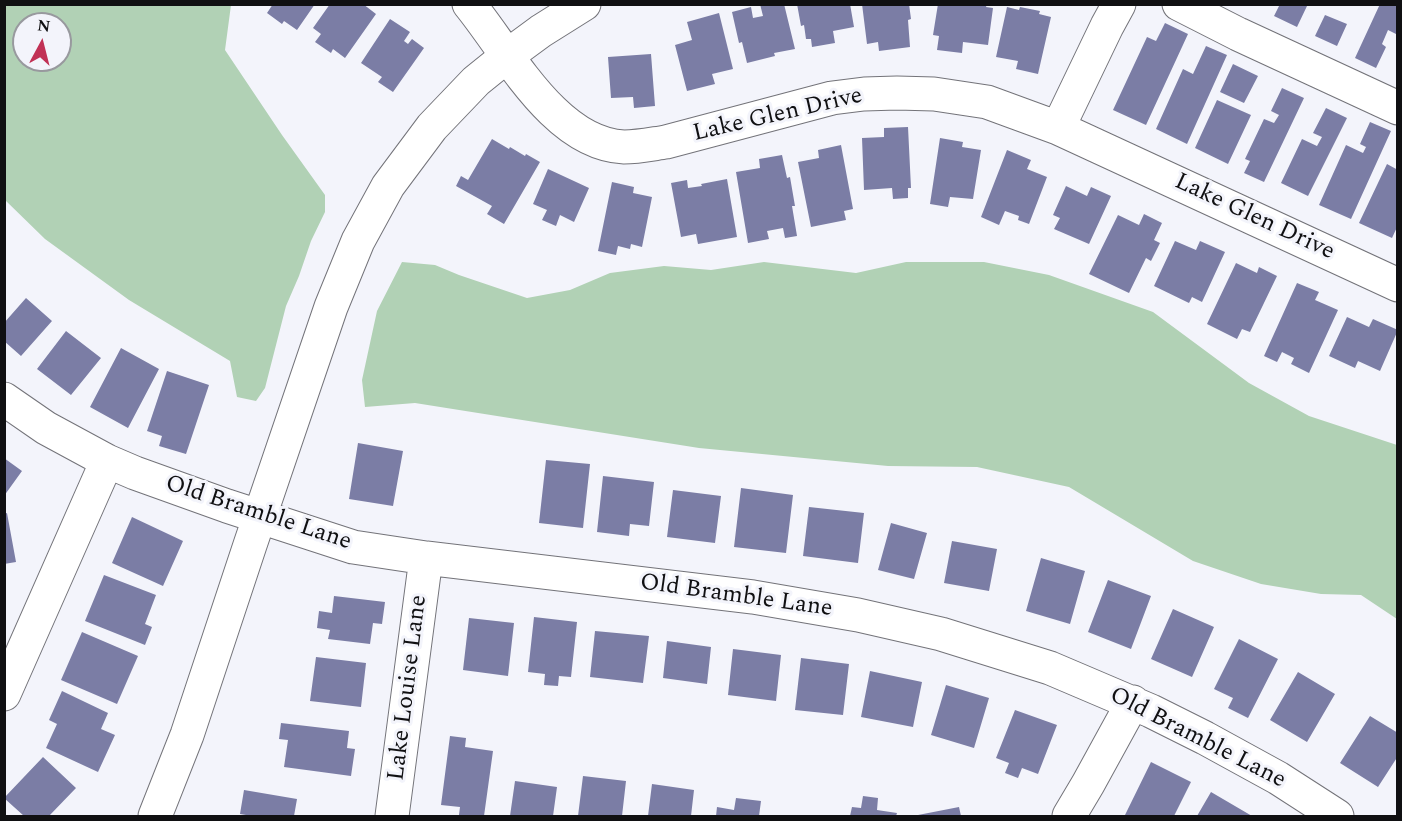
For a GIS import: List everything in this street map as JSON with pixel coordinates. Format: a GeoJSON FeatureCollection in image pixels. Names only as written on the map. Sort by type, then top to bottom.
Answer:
{"type":"FeatureCollection","features":[{"type":"Feature","properties":{"kind":"street","name":"Lake Glen Drive"},"geometry":{"type":"LineString","coordinates":[[469,4],[549,108],[584,136],[603,143],[623,147],[666,142],[832,98],[864,94],[934,94],[987,102],[1058,128],[1398,285]]}},
{"type":"Feature","properties":{"kind":"street"},"geometry":{"type":"LineString","coordinates":[[155,816],[188,735],[331,307],[358,241],[388,186],[432,127],[476,81],[541,31],[584,4]]}},
{"type":"Feature","properties":{"kind":"street"},"geometry":{"type":"LineString","coordinates":[[1058,128],[1119,4]]}},
{"type":"Feature","properties":{"kind":"street"},"geometry":{"type":"LineString","coordinates":[[1179,4],[1398,108]]}},
{"type":"Feature","properties":{"kind":"street","name":"Old Bramble Lane"},"geometry":{"type":"LineString","coordinates":[[4,399],[46,428],[107,461],[135,473],[353,547],[426,558],[753,597],[858,615],[941,634],[1050,668],[1133,702],[1204,738],[1278,778],[1337,816]]}},
{"type":"Feature","properties":{"kind":"street"},"geometry":{"type":"LineString","coordinates":[[4,694],[107,461]]}},
{"type":"Feature","properties":{"kind":"street","name":"Lake Louise Lane"},"geometry":{"type":"LineString","coordinates":[[392,816],[426,558]]}},
{"type":"Feature","properties":{"kind":"street"},"geometry":{"type":"LineString","coordinates":[[1069,816],[1133,702]]}},
{"type":"Feature","properties":{"kind":"green space"},"geometry":{"type":"Polygon","coordinates":[[[4,5],[231,5],[225,50],[325,195],[325,212],[311,241],[286,306],[265,388],[256,401],[237,397],[230,361],[129,300],[45,239],[5,200],[4,5]]]}},
{"type":"Feature","properties":{"kind":"green space"},"geometry":{"type":"Polygon","coordinates":[[[402,262],[435,265],[527,298],[570,290],[610,273],[664,266],[711,270],[764,262],[856,273],[906,262],[984,262],[1049,275],[1153,312],[1249,383],[1309,416],[1397,445],[1397,619],[1361,595],[1321,594],[1261,584],[1193,561],[1069,487],[977,467],[888,466],[699,448],[415,403],[365,407],[362,380],[377,311],[402,262]]]}},
{"type":"Feature","properties":{"kind":"building"},"geometry":{"type":"Polygon","coordinates":[[[273,4],[315,4],[297,30],[284,21],[282,24],[267,13],[273,4]]]}},
{"type":"Feature","properties":{"kind":"building"},"geometry":{"type":"Polygon","coordinates":[[[330,4],[363,4],[376,14],[345,58],[333,49],[331,53],[315,42],[321,34],[313,28],[330,4]]]}},
{"type":"Feature","properties":{"kind":"building"},"geometry":{"type":"Polygon","coordinates":[[[760,4],[784,4],[795,49],[774,53],[775,56],[747,63],[742,42],[739,43],[732,12],[751,7],[753,18],[763,16],[760,4]]]}},
{"type":"Feature","properties":{"kind":"building"},"geometry":{"type":"Polygon","coordinates":[[[797,4],[850,4],[854,27],[833,31],[835,43],[812,47],[811,39],[806,39],[804,25],[801,26],[797,4]]]}},
{"type":"Feature","properties":{"kind":"building"},"geometry":{"type":"Polygon","coordinates":[[[862,4],[909,4],[910,47],[879,51],[878,42],[867,44],[862,4]]]}},
{"type":"Feature","properties":{"kind":"building"},"geometry":{"type":"Polygon","coordinates":[[[938,4],[987,4],[986,7],[993,8],[988,45],[963,42],[962,53],[937,50],[939,36],[933,35],[938,4]]]}},
{"type":"Feature","properties":{"kind":"building"},"geometry":{"type":"Polygon","coordinates":[[[1280,4],[1307,6],[1297,27],[1274,16],[1280,4]]]}},
{"type":"Feature","properties":{"kind":"building"},"geometry":{"type":"Polygon","coordinates":[[[1380,4],[1398,4],[1398,35],[1388,30],[1382,44],[1386,47],[1376,68],[1355,58],[1380,4]]]}},
{"type":"Feature","properties":{"kind":"building"},"geometry":{"type":"Polygon","coordinates":[[[1007,7],[1040,11],[1039,14],[1051,17],[1038,74],[1016,69],[1018,61],[996,57],[1007,7]]]}},
{"type":"Feature","properties":{"kind":"building"},"geometry":{"type":"Polygon","coordinates":[[[719,13],[733,69],[712,74],[715,84],[687,91],[675,45],[692,40],[687,22],[719,13]]]}},
{"type":"Feature","properties":{"kind":"building"},"geometry":{"type":"Polygon","coordinates":[[[1325,15],[1347,24],[1337,46],[1315,36],[1325,15]]]}},
{"type":"Feature","properties":{"kind":"building"},"geometry":{"type":"Polygon","coordinates":[[[390,19],[410,32],[404,41],[408,44],[412,39],[424,48],[393,92],[378,82],[382,77],[361,63],[390,19]]]}},
{"type":"Feature","properties":{"kind":"building"},"geometry":{"type":"Polygon","coordinates":[[[1165,23],[1188,34],[1146,125],[1113,110],[1147,37],[1156,41],[1165,23]]]}},
{"type":"Feature","properties":{"kind":"building"},"geometry":{"type":"Polygon","coordinates":[[[1206,46],[1227,55],[1187,144],[1156,129],[1183,69],[1193,74],[1206,46]]]}},
{"type":"Feature","properties":{"kind":"building"},"geometry":{"type":"Polygon","coordinates":[[[651,54],[655,106],[634,108],[633,97],[611,98],[608,57],[651,54]]]}},
{"type":"Feature","properties":{"kind":"building"},"geometry":{"type":"Polygon","coordinates":[[[1233,64],[1258,76],[1244,103],[1220,92],[1233,64]]]}},
{"type":"Feature","properties":{"kind":"building"},"geometry":{"type":"Polygon","coordinates":[[[1282,88],[1304,98],[1264,182],[1244,173],[1250,161],[1245,159],[1264,119],[1274,123],[1279,115],[1271,111],[1282,88]]]}},
{"type":"Feature","properties":{"kind":"building"},"geometry":{"type":"Polygon","coordinates":[[[1217,100],[1251,115],[1228,164],[1195,148],[1217,100]]]}},
{"type":"Feature","properties":{"kind":"building"},"geometry":{"type":"Polygon","coordinates":[[[1326,108],[1347,118],[1308,196],[1281,183],[1302,139],[1317,146],[1322,137],[1313,133],[1326,108]]]}},
{"type":"Feature","properties":{"kind":"building"},"geometry":{"type":"Polygon","coordinates":[[[1370,122],[1391,131],[1351,219],[1319,205],[1346,145],[1363,153],[1366,147],[1360,144],[1370,122]]]}},
{"type":"Feature","properties":{"kind":"building"},"geometry":{"type":"Polygon","coordinates":[[[908,127],[911,188],[908,188],[908,198],[893,199],[892,188],[864,190],[862,138],[884,137],[884,128],[908,127]]]}},
{"type":"Feature","properties":{"kind":"building"},"geometry":{"type":"Polygon","coordinates":[[[940,138],[963,142],[962,147],[981,150],[973,199],[950,197],[948,207],[930,204],[940,138]]]}},
{"type":"Feature","properties":{"kind":"building"},"geometry":{"type":"Polygon","coordinates":[[[492,139],[540,162],[504,224],[487,214],[492,206],[456,186],[461,176],[468,180],[492,139]]]}},
{"type":"Feature","properties":{"kind":"building"},"geometry":{"type":"Polygon","coordinates":[[[841,145],[853,209],[844,211],[846,220],[811,227],[798,162],[819,158],[818,150],[841,145]]]}},
{"type":"Feature","properties":{"kind":"building"},"geometry":{"type":"Polygon","coordinates":[[[1007,150],[1031,160],[1027,169],[1047,177],[1029,224],[1018,220],[1019,216],[1005,211],[999,225],[981,217],[1007,150]]]}},
{"type":"Feature","properties":{"kind":"building"},"geometry":{"type":"Polygon","coordinates":[[[782,155],[787,178],[790,177],[797,236],[785,238],[783,228],[767,231],[769,239],[748,243],[736,172],[760,168],[759,159],[782,155]]]}},
{"type":"Feature","properties":{"kind":"building"},"geometry":{"type":"Polygon","coordinates":[[[1387,164],[1398,170],[1398,225],[1392,238],[1359,223],[1387,164]]]}},
{"type":"Feature","properties":{"kind":"building"},"geometry":{"type":"Polygon","coordinates":[[[548,169],[589,188],[574,222],[560,215],[556,226],[542,220],[547,210],[533,204],[548,169]]]}},
{"type":"Feature","properties":{"kind":"building"},"geometry":{"type":"Polygon","coordinates":[[[727,179],[737,237],[698,244],[696,234],[681,237],[671,183],[687,180],[688,188],[727,179]]]}},
{"type":"Feature","properties":{"kind":"building"},"geometry":{"type":"Polygon","coordinates":[[[612,182],[634,187],[633,193],[652,197],[642,247],[631,244],[630,249],[618,246],[616,255],[598,251],[612,182]]]}},
{"type":"Feature","properties":{"kind":"building"},"geometry":{"type":"Polygon","coordinates":[[[1066,186],[1087,196],[1091,187],[1111,196],[1089,244],[1054,229],[1060,218],[1053,215],[1066,186]]]}},
{"type":"Feature","properties":{"kind":"building"},"geometry":{"type":"Polygon","coordinates":[[[1144,214],[1162,223],[1154,240],[1160,243],[1151,261],[1146,258],[1129,293],[1089,274],[1118,215],[1139,225],[1144,214]]]}},
{"type":"Feature","properties":{"kind":"building"},"geometry":{"type":"Polygon","coordinates":[[[1175,241],[1196,250],[1200,241],[1225,252],[1202,302],[1192,297],[1189,303],[1154,286],[1175,241]]]}},
{"type":"Feature","properties":{"kind":"building"},"geometry":{"type":"Polygon","coordinates":[[[1236,263],[1257,273],[1259,267],[1277,276],[1250,332],[1242,329],[1237,339],[1207,324],[1236,263]]]}},
{"type":"Feature","properties":{"kind":"building"},"geometry":{"type":"Polygon","coordinates":[[[1297,283],[1319,292],[1315,300],[1338,310],[1309,373],[1291,364],[1294,358],[1282,352],[1277,362],[1264,356],[1297,283]]]}},
{"type":"Feature","properties":{"kind":"building"},"geometry":{"type":"Polygon","coordinates":[[[26,298],[52,321],[21,356],[4,341],[4,323],[26,298]]]}},
{"type":"Feature","properties":{"kind":"building"},"geometry":{"type":"Polygon","coordinates":[[[1347,317],[1369,327],[1373,319],[1398,330],[1380,371],[1358,361],[1355,368],[1329,356],[1347,317]]]}},
{"type":"Feature","properties":{"kind":"building"},"geometry":{"type":"Polygon","coordinates":[[[66,331],[101,358],[71,395],[37,369],[66,331]]]}},
{"type":"Feature","properties":{"kind":"building"},"geometry":{"type":"Polygon","coordinates":[[[121,348],[159,369],[128,428],[90,407],[121,348]]]}},
{"type":"Feature","properties":{"kind":"building"},"geometry":{"type":"Polygon","coordinates":[[[167,371],[209,385],[186,454],[159,446],[162,436],[147,431],[167,371]]]}},
{"type":"Feature","properties":{"kind":"building"},"geometry":{"type":"Polygon","coordinates":[[[358,443],[403,451],[393,506],[349,499],[358,443]]]}},
{"type":"Feature","properties":{"kind":"building"},"geometry":{"type":"Polygon","coordinates":[[[4,458],[22,471],[4,496],[4,458]]]}},
{"type":"Feature","properties":{"kind":"building"},"geometry":{"type":"Polygon","coordinates":[[[546,460],[590,464],[583,528],[539,523],[546,460]]]}},
{"type":"Feature","properties":{"kind":"building"},"geometry":{"type":"Polygon","coordinates":[[[603,476],[654,482],[649,526],[630,524],[629,536],[597,532],[603,476]]]}},
{"type":"Feature","properties":{"kind":"building"},"geometry":{"type":"Polygon","coordinates":[[[741,488],[793,495],[786,553],[734,547],[741,488]]]}},
{"type":"Feature","properties":{"kind":"building"},"geometry":{"type":"Polygon","coordinates":[[[673,490],[721,496],[715,543],[667,537],[673,490]]]}},
{"type":"Feature","properties":{"kind":"building"},"geometry":{"type":"Polygon","coordinates":[[[809,507],[864,513],[858,563],[803,556],[809,507]]]}},
{"type":"Feature","properties":{"kind":"building"},"geometry":{"type":"Polygon","coordinates":[[[7,513],[16,562],[4,564],[4,514],[7,513]]]}},
{"type":"Feature","properties":{"kind":"building"},"geometry":{"type":"Polygon","coordinates":[[[132,517],[183,541],[163,586],[112,563],[132,517]]]}},
{"type":"Feature","properties":{"kind":"building"},"geometry":{"type":"Polygon","coordinates":[[[891,523],[927,533],[914,579],[878,570],[891,523]]]}},
{"type":"Feature","properties":{"kind":"building"},"geometry":{"type":"Polygon","coordinates":[[[952,541],[997,549],[989,591],[944,583],[952,541]]]}},
{"type":"Feature","properties":{"kind":"building"},"geometry":{"type":"Polygon","coordinates":[[[1041,558],[1085,571],[1070,624],[1026,611],[1041,558]]]}},
{"type":"Feature","properties":{"kind":"building"},"geometry":{"type":"Polygon","coordinates":[[[104,575],[156,595],[145,624],[152,627],[145,645],[85,621],[104,575]]]}},
{"type":"Feature","properties":{"kind":"building"},"geometry":{"type":"Polygon","coordinates":[[[1108,580],[1151,596],[1131,649],[1088,632],[1108,580]]]}},
{"type":"Feature","properties":{"kind":"building"},"geometry":{"type":"Polygon","coordinates":[[[334,596],[385,602],[382,624],[373,623],[370,644],[328,639],[330,630],[317,628],[319,611],[332,613],[334,596]]]}},
{"type":"Feature","properties":{"kind":"building"},"geometry":{"type":"Polygon","coordinates":[[[1173,609],[1214,627],[1192,677],[1151,659],[1173,609]]]}},
{"type":"Feature","properties":{"kind":"building"},"geometry":{"type":"Polygon","coordinates":[[[534,617],[577,622],[571,677],[559,676],[558,686],[544,685],[545,674],[528,672],[534,617]]]}},
{"type":"Feature","properties":{"kind":"building"},"geometry":{"type":"Polygon","coordinates":[[[469,618],[514,623],[508,676],[463,670],[469,618]]]}},
{"type":"Feature","properties":{"kind":"building"},"geometry":{"type":"Polygon","coordinates":[[[595,631],[649,636],[643,683],[590,677],[595,631]]]}},
{"type":"Feature","properties":{"kind":"building"},"geometry":{"type":"Polygon","coordinates":[[[82,632],[138,656],[117,704],[61,680],[82,632]]]}},
{"type":"Feature","properties":{"kind":"building"},"geometry":{"type":"Polygon","coordinates":[[[1239,639],[1278,659],[1248,718],[1228,708],[1233,698],[1214,689],[1239,639]]]}},
{"type":"Feature","properties":{"kind":"building"},"geometry":{"type":"Polygon","coordinates":[[[667,641],[711,647],[707,684],[663,678],[667,641]]]}},
{"type":"Feature","properties":{"kind":"building"},"geometry":{"type":"Polygon","coordinates":[[[733,649],[781,655],[776,701],[728,695],[733,649]]]}},
{"type":"Feature","properties":{"kind":"building"},"geometry":{"type":"Polygon","coordinates":[[[316,657],[366,663],[361,707],[310,701],[316,657]]]}},
{"type":"Feature","properties":{"kind":"building"},"geometry":{"type":"Polygon","coordinates":[[[801,658],[849,664],[843,715],[795,710],[801,658]]]}},
{"type":"Feature","properties":{"kind":"building"},"geometry":{"type":"Polygon","coordinates":[[[870,671],[922,682],[913,727],[861,717],[870,671]]]}},
{"type":"Feature","properties":{"kind":"building"},"geometry":{"type":"Polygon","coordinates":[[[1298,672],[1335,694],[1307,742],[1270,720],[1298,672]]]}},
{"type":"Feature","properties":{"kind":"building"},"geometry":{"type":"Polygon","coordinates":[[[946,685],[989,698],[974,748],[931,735],[946,685]]]}},
{"type":"Feature","properties":{"kind":"building"},"geometry":{"type":"Polygon","coordinates":[[[62,691],[108,713],[101,729],[115,735],[98,772],[46,748],[57,724],[49,720],[62,691]]]}},
{"type":"Feature","properties":{"kind":"building"},"geometry":{"type":"Polygon","coordinates":[[[1015,710],[1057,725],[1038,774],[1022,768],[1018,778],[1005,773],[1009,763],[996,758],[1015,710]]]}},
{"type":"Feature","properties":{"kind":"building"},"geometry":{"type":"Polygon","coordinates":[[[1370,716],[1398,733],[1398,756],[1378,787],[1340,763],[1370,716]]]}},
{"type":"Feature","properties":{"kind":"building"},"geometry":{"type":"Polygon","coordinates":[[[281,723],[349,731],[347,748],[355,749],[351,776],[284,767],[288,740],[279,739],[281,723]]]}},
{"type":"Feature","properties":{"kind":"building"},"geometry":{"type":"Polygon","coordinates":[[[450,736],[466,738],[465,747],[493,751],[484,816],[459,815],[460,807],[441,805],[450,736]]]}},
{"type":"Feature","properties":{"kind":"building"},"geometry":{"type":"Polygon","coordinates":[[[43,757],[76,788],[49,816],[24,816],[4,798],[43,757]]]}},
{"type":"Feature","properties":{"kind":"building"},"geometry":{"type":"Polygon","coordinates":[[[1151,762],[1191,782],[1174,816],[1125,815],[1151,762]]]}},
{"type":"Feature","properties":{"kind":"building"},"geometry":{"type":"Polygon","coordinates":[[[583,776],[626,781],[622,816],[578,816],[583,776]]]}},
{"type":"Feature","properties":{"kind":"building"},"geometry":{"type":"Polygon","coordinates":[[[515,781],[557,787],[553,816],[510,816],[515,781]]]}},
{"type":"Feature","properties":{"kind":"building"},"geometry":{"type":"Polygon","coordinates":[[[652,784],[694,790],[691,816],[648,816],[652,784]]]}},
{"type":"Feature","properties":{"kind":"building"},"geometry":{"type":"Polygon","coordinates":[[[244,790],[297,799],[294,816],[240,814],[244,790]]]}},
{"type":"Feature","properties":{"kind":"building"},"geometry":{"type":"Polygon","coordinates":[[[1211,792],[1252,816],[1197,816],[1211,792]]]}},
{"type":"Feature","properties":{"kind":"building"},"geometry":{"type":"Polygon","coordinates":[[[863,796],[878,798],[877,810],[897,813],[896,816],[850,816],[852,807],[861,808],[863,796]]]}},
{"type":"Feature","properties":{"kind":"building"},"geometry":{"type":"Polygon","coordinates":[[[736,798],[761,801],[759,816],[716,816],[717,807],[734,810],[736,798]]]}},
{"type":"Feature","properties":{"kind":"building"},"geometry":{"type":"Polygon","coordinates":[[[959,807],[961,816],[918,816],[918,815],[959,807]]]}}]}
